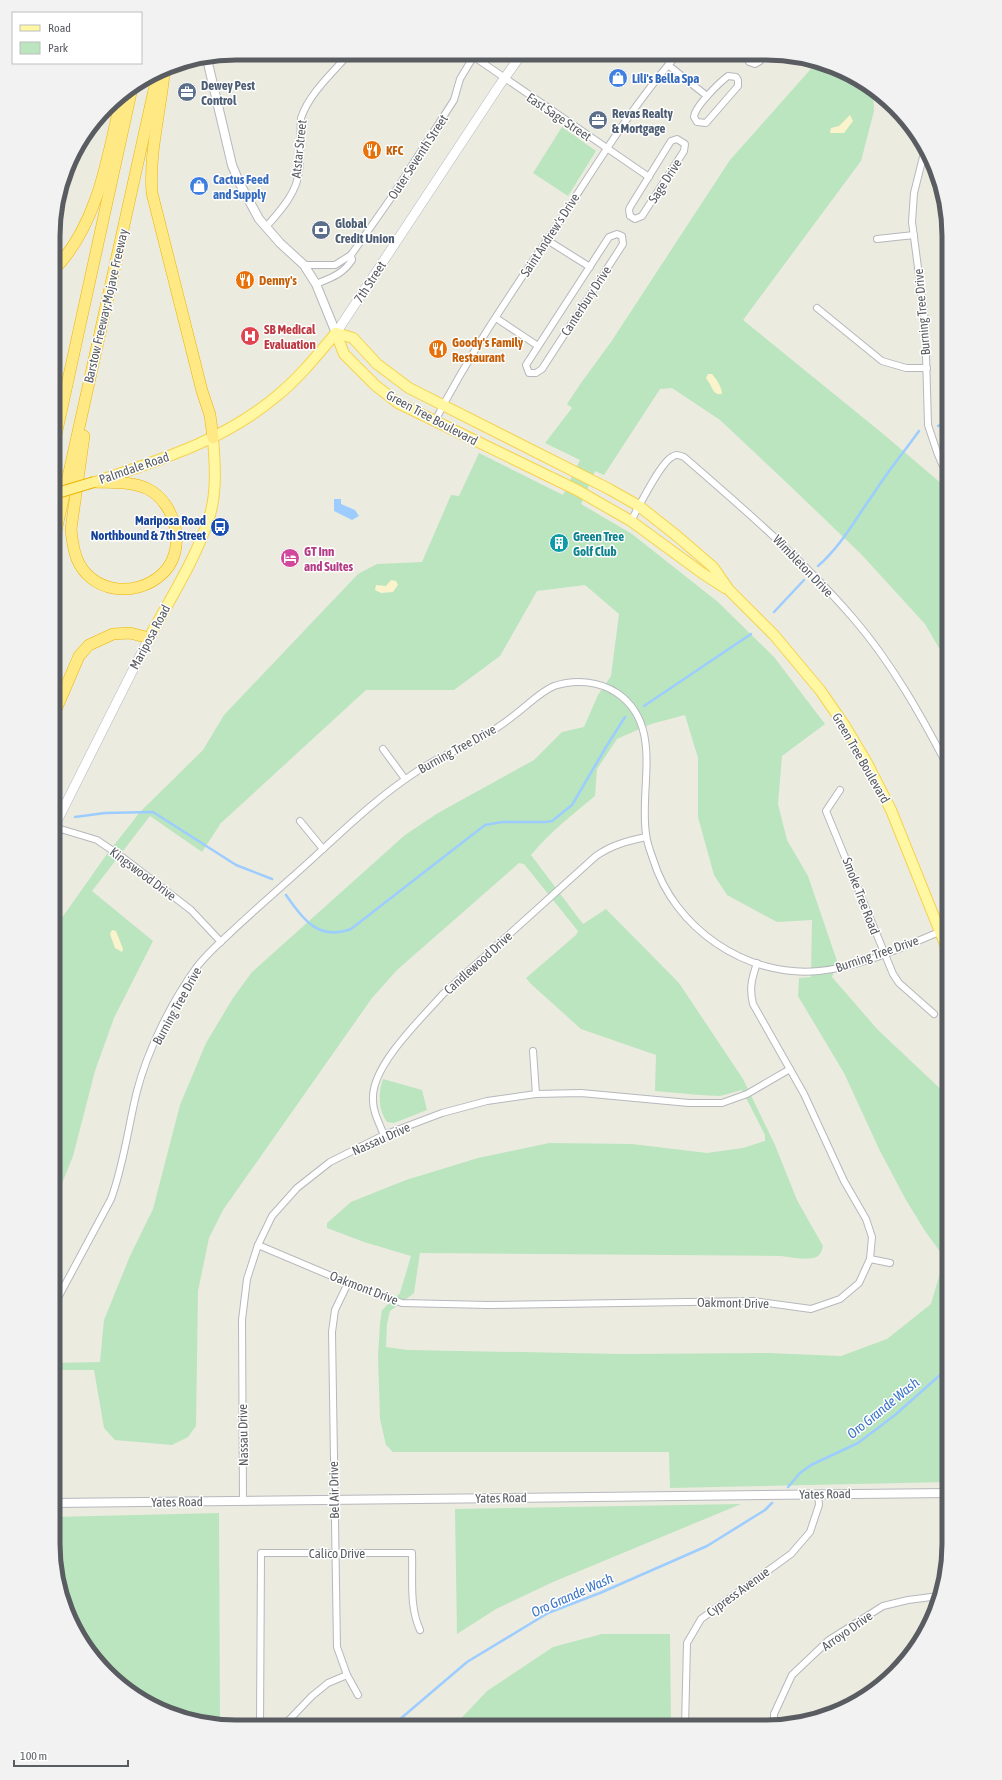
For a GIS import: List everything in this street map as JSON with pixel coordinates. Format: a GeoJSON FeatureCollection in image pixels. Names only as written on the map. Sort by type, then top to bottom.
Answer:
{"type":"FeatureCollection","features":[{"type":"Feature","properties":{"kind":"highway"},"geometry":{"type":"LineString","coordinates":[[164,75],[162,97],[153,144],[150,174],[152,193],[202,391],[210,415],[213,438]]}},
{"type":"Feature","properties":{"kind":"highway","name":"Barstow Freeway;Mojave Freeway"},"geometry":{"type":"LineString","coordinates":[[60,513],[156,79]]}},
{"type":"Feature","properties":{"kind":"highway","name":"Barstow Freeway;Mojave Freeway"},"geometry":{"type":"LineString","coordinates":[[60,417],[130,95]]}},
{"type":"Feature","properties":{"kind":"highway"},"geometry":{"type":"LineString","coordinates":[[60,263],[76,243],[90,214],[104,171],[120,104]]}},
{"type":"Feature","properties":{"kind":"highway"},"geometry":{"type":"LineString","coordinates":[[94,363],[71,529],[72,544],[84,571],[95,581],[108,587],[121,590],[136,588],[152,582],[162,574],[174,554],[176,528],[167,507],[154,494],[138,486],[94,482]]}},
{"type":"Feature","properties":{"kind":"highway","name":"Palmdale Road"},"geometry":{"type":"LineString","coordinates":[[60,492],[94,482]]}},
{"type":"Feature","properties":{"kind":"highway"},"geometry":{"type":"LineString","coordinates":[[60,700],[79,656],[89,646],[113,634],[130,633],[149,638]]}},
{"type":"Feature","properties":{"kind":"main road","name":"7th Street"},"geometry":{"type":"LineString","coordinates":[[213,438],[261,409],[279,395],[336,333],[517,60]]}},
{"type":"Feature","properties":{"kind":"main road","name":"Green Tree Boulevard"},"geometry":{"type":"LineString","coordinates":[[336,333],[353,338],[377,364],[409,388],[610,489],[639,506],[713,567],[729,590],[774,635],[820,690],[845,726],[891,810],[942,925]]}},
{"type":"Feature","properties":{"kind":"main road","name":"Green Tree Boulevard"},"geometry":{"type":"LineString","coordinates":[[336,333],[344,354],[374,385],[398,403],[577,490],[631,521],[702,573],[729,590]]}},
{"type":"Feature","properties":{"kind":"main road","name":"Palmdale Road"},"geometry":{"type":"LineString","coordinates":[[94,482],[159,461],[213,438]]}},
{"type":"Feature","properties":{"kind":"main road","name":"Mariposa Road"},"geometry":{"type":"LineString","coordinates":[[60,815],[191,558],[210,514],[214,489],[213,438]]}},
{"type":"Feature","properties":{"kind":"street","name":"Atstar Street"},"geometry":{"type":"LineString","coordinates":[[266,227],[283,208],[297,182],[299,172],[301,118],[303,112],[319,89],[344,60]]}},
{"type":"Feature","properties":{"kind":"street","name":"Outer Seventh Street"},"geometry":{"type":"LineString","coordinates":[[316,284],[334,277],[346,269],[352,260],[351,255],[392,198],[454,100],[460,79],[470,60]]}},
{"type":"Feature","properties":{"kind":"street","name":"East Sage Street"},"geometry":{"type":"LineString","coordinates":[[480,60],[649,177]]}},
{"type":"Feature","properties":{"kind":"street","name":"Saint Andrew's Drive"},"geometry":{"type":"LineString","coordinates":[[435,421],[464,366],[639,102],[672,60]]}},
{"type":"Feature","properties":{"kind":"street"},"geometry":{"type":"LineString","coordinates":[[748,60],[749,62],[755,64],[761,60]]}},
{"type":"Feature","properties":{"kind":"street"},"geometry":{"type":"LineString","coordinates":[[209,62],[232,165],[246,198],[266,227],[280,243],[304,265],[316,284],[336,333]]}},
{"type":"Feature","properties":{"kind":"street"},"geometry":{"type":"LineString","coordinates":[[668,65],[707,96]]}},
{"type":"Feature","properties":{"kind":"street"},"geometry":{"type":"LineString","coordinates":[[728,76],[734,76],[738,80],[738,86],[706,123],[700,123],[695,120],[694,115],[707,96],[728,76]]}},
{"type":"Feature","properties":{"kind":"street","name":"Sage Drive"},"geometry":{"type":"LineString","coordinates":[[677,139],[683,141],[685,144],[684,150],[642,216],[635,219],[630,216],[629,210],[649,177],[671,141],[677,139]]}},
{"type":"Feature","properties":{"kind":"street","name":"Burning Tree Drive"},"geometry":{"type":"LineString","coordinates":[[923,157],[913,199],[914,235],[925,320],[928,425],[942,464]]}},
{"type":"Feature","properties":{"kind":"street","name":"Canterbury Drive"},"geometry":{"type":"LineString","coordinates":[[617,234],[622,236],[623,244],[542,369],[540,372],[532,374],[527,370],[526,365],[538,346],[609,237],[617,234]]}},
{"type":"Feature","properties":{"kind":"street"},"geometry":{"type":"LineString","coordinates":[[877,239],[914,235]]}},
{"type":"Feature","properties":{"kind":"street","name":"Canterbury Drive"},"geometry":{"type":"LineString","coordinates":[[547,240],[590,267]]}},
{"type":"Feature","properties":{"kind":"street"},"geometry":{"type":"LineString","coordinates":[[304,265],[335,265],[351,255]]}},
{"type":"Feature","properties":{"kind":"street"},"geometry":{"type":"LineString","coordinates":[[817,308],[882,361],[906,368],[927,368]]}},
{"type":"Feature","properties":{"kind":"street"},"geometry":{"type":"LineString","coordinates":[[496,318],[538,346]]}},
{"type":"Feature","properties":{"kind":"street","name":"Wimbleton Drive"},"geometry":{"type":"LineString","coordinates":[[631,521],[663,466],[670,457],[677,455],[684,456],[761,523],[854,619],[892,670],[929,730],[942,755]]}},
{"type":"Feature","properties":{"kind":"street","name":"Burning Tree Drive"},"geometry":{"type":"LineString","coordinates":[[60,1294],[111,1199],[117,1182],[144,1067],[180,993],[198,966],[221,942],[392,788],[432,762],[486,735],[514,716],[542,692],[553,686],[570,682],[595,684],[616,693],[630,704],[638,715],[646,742],[644,816],[646,837],[656,868],[670,897],[690,922],[719,946],[757,963],[782,969],[817,972],[845,967],[942,931]]}},
{"type":"Feature","properties":{"kind":"street"},"geometry":{"type":"LineString","coordinates":[[383,748],[405,779]]}},
{"type":"Feature","properties":{"kind":"street","name":"Smoke Tree Road"},"geometry":{"type":"LineString","coordinates":[[840,790],[826,811],[853,875],[883,954],[899,983],[934,1014]]}},
{"type":"Feature","properties":{"kind":"street"},"geometry":{"type":"LineString","coordinates":[[300,821],[323,849]]}},
{"type":"Feature","properties":{"kind":"street","name":"Kingswood Drive"},"geometry":{"type":"LineString","coordinates":[[60,829],[97,840],[122,856],[191,910],[221,942]]}},
{"type":"Feature","properties":{"kind":"street","name":"Candlewood Drive"},"geometry":{"type":"LineString","coordinates":[[384,1135],[374,1107],[373,1097],[376,1077],[392,1053],[429,1009],[443,994],[596,856],[608,848],[623,842],[646,837]]}},
{"type":"Feature","properties":{"kind":"street","name":"Oakmont Drive"},"geometry":{"type":"LineString","coordinates":[[258,1245],[348,1283],[402,1302],[488,1304],[754,1301],[811,1309],[840,1299],[859,1283],[870,1259],[872,1237],[866,1219],[844,1181],[818,1120],[752,1004],[750,983],[757,963]]}},
{"type":"Feature","properties":{"kind":"street"},"geometry":{"type":"LineString","coordinates":[[533,1051],[536,1094]]}},
{"type":"Feature","properties":{"kind":"street","name":"Nassau Drive"},"geometry":{"type":"LineString","coordinates":[[243,1501],[242,1320],[247,1279],[258,1245],[272,1216],[297,1188],[330,1162],[384,1135],[442,1113],[486,1101],[536,1094],[581,1093],[689,1104],[722,1103],[747,1094],[790,1069]]}},
{"type":"Feature","properties":{"kind":"street"},"geometry":{"type":"LineString","coordinates":[[870,1259],[890,1263]]}},
{"type":"Feature","properties":{"kind":"street","name":"Bel Air Drive"},"geometry":{"type":"LineString","coordinates":[[348,1283],[335,1310],[332,1332],[337,1647],[347,1675],[358,1695]]}},
{"type":"Feature","properties":{"kind":"street","name":"Yates Road"},"geometry":{"type":"LineString","coordinates":[[60,1503],[942,1493]]}},
{"type":"Feature","properties":{"kind":"street","name":"Cypress Avenue"},"geometry":{"type":"LineString","coordinates":[[685,1720],[687,1643],[701,1619],[791,1554],[810,1532],[819,1505],[818,1494]]}},
{"type":"Feature","properties":{"kind":"street","name":"Calico Drive"},"geometry":{"type":"LineString","coordinates":[[260,1720],[261,1554],[412,1553],[413,1605],[415,1619],[420,1630]]}},
{"type":"Feature","properties":{"kind":"street","name":"Arroyo Drive"},"geometry":{"type":"LineString","coordinates":[[774,1720],[774,1714],[792,1675],[830,1640],[883,1606],[908,1600],[934,1597]]}},
{"type":"Feature","properties":{"kind":"street"},"geometry":{"type":"LineString","coordinates":[[289,1720],[312,1696],[328,1683],[347,1675]]}},
{"type":"Feature","properties":{"kind":"green space"},"geometry":{"type":"Polygon","coordinates":[[[813,67],[844,78],[873,96],[874,111],[861,161],[743,320],[882,433],[942,484],[942,653],[925,624],[861,554],[720,420],[672,388],[660,389],[604,475],[595,471],[581,504],[632,534],[718,602],[774,657],[825,724],[782,756],[778,804],[787,840],[808,876],[837,961],[832,977],[877,1029],[942,1090],[942,1258],[941,1253],[925,1231],[906,1200],[880,1151],[844,1073],[798,996],[799,978],[811,977],[812,920],[777,922],[727,895],[714,875],[698,817],[698,758],[685,715],[651,724],[617,739],[597,769],[595,796],[554,831],[531,855],[583,924],[606,909],[679,983],[743,1079],[775,1145],[797,1200],[823,1246],[820,1253],[816,1257],[806,1259],[781,1256],[420,1253],[414,1293],[390,1311],[387,1324],[386,1347],[407,1350],[623,1354],[769,1353],[841,1356],[887,1339],[931,1304],[942,1266],[942,1482],[670,1488],[669,1452],[393,1452],[386,1445],[380,1419],[378,1355],[380,1324],[382,1310],[400,1293],[411,1256],[364,1242],[327,1228],[327,1223],[351,1202],[406,1180],[478,1158],[549,1143],[632,1144],[707,1153],[743,1148],[765,1141],[765,1135],[742,1090],[720,1096],[655,1091],[656,1055],[581,1029],[531,984],[526,978],[576,935],[578,931],[524,864],[519,863],[397,970],[372,998],[223,1210],[209,1238],[198,1291],[196,1426],[188,1437],[172,1445],[115,1440],[104,1428],[94,1370],[60,1370],[60,1363],[100,1362],[104,1320],[130,1256],[153,1209],[180,1105],[206,1043],[233,998],[252,972],[405,835],[438,813],[534,760],[562,732],[584,727],[598,695],[611,676],[619,614],[585,585],[537,591],[500,656],[454,690],[366,690],[221,823],[202,852],[150,816],[92,891],[153,941],[114,1018],[95,1071],[73,1156],[60,1188],[60,921],[107,854],[140,812],[203,750],[224,715],[358,574],[377,564],[422,562],[451,495],[459,496],[479,453],[563,495],[580,460],[545,443],[572,408],[567,404],[611,342],[730,160],[813,67]]]}},
{"type":"Feature","properties":{"kind":"green space"},"geometry":{"type":"Polygon","coordinates":[[[562,127],[596,151],[568,196],[533,173],[562,127]]]}},
{"type":"Feature","properties":{"kind":"green space"},"geometry":{"type":"Polygon","coordinates":[[[383,1079],[422,1090],[427,1110],[394,1123],[387,1122],[380,1107],[380,1090],[383,1079]]]}},
{"type":"Feature","properties":{"kind":"green space"},"geometry":{"type":"Polygon","coordinates":[[[741,1504],[553,1582],[496,1609],[457,1634],[455,1509],[741,1504]]]}},
{"type":"Feature","properties":{"kind":"green space"},"geometry":{"type":"Polygon","coordinates":[[[219,1513],[220,1719],[202,1717],[180,1711],[158,1702],[129,1684],[96,1651],[73,1611],[63,1578],[60,1555],[60,1517],[219,1513]]]}},
{"type":"Feature","properties":{"kind":"green space"},"geometry":{"type":"Polygon","coordinates":[[[602,1634],[670,1634],[671,1720],[460,1720],[487,1691],[553,1647],[602,1634]]]}},
{"type":"Feature","properties":{"kind":"sand"},"geometry":{"type":"Polygon","coordinates":[[[850,115],[853,121],[844,133],[830,133],[831,128],[839,126],[850,115]]]}},
{"type":"Feature","properties":{"kind":"sand"},"geometry":{"type":"Polygon","coordinates":[[[708,374],[712,374],[716,379],[722,394],[715,393],[706,378],[708,374]]]}},
{"type":"Feature","properties":{"kind":"sand"},"geometry":{"type":"Polygon","coordinates":[[[391,580],[396,581],[398,585],[393,592],[381,593],[375,590],[376,585],[386,586],[391,580]]]}},
{"type":"Feature","properties":{"kind":"sand"},"geometry":{"type":"Polygon","coordinates":[[[112,930],[116,931],[123,949],[122,952],[115,948],[110,934],[112,930]]]}},
{"type":"Feature","properties":{"kind":"water"},"geometry":{"type":"Polygon","coordinates":[[[334,499],[341,499],[341,504],[355,510],[359,516],[352,520],[334,511],[334,499]]]}},
{"type":"Feature","properties":{"kind":"waterway"},"geometry":{"type":"LineString","coordinates":[[938,426],[942,424]]}},
{"type":"Feature","properties":{"kind":"waterway"},"geometry":{"type":"LineString","coordinates":[[818,566],[842,540],[885,477],[919,431]]}},
{"type":"Feature","properties":{"kind":"waterway"},"geometry":{"type":"LineString","coordinates":[[774,612],[804,580]]}},
{"type":"Feature","properties":{"kind":"waterway"},"geometry":{"type":"LineString","coordinates":[[644,706],[751,634]]}},
{"type":"Feature","properties":{"kind":"waterway"},"geometry":{"type":"LineString","coordinates":[[286,895],[299,913],[313,926],[329,932],[339,932],[351,929],[485,825],[502,822],[552,821],[572,805],[625,717]]}},
{"type":"Feature","properties":{"kind":"waterway"},"geometry":{"type":"LineString","coordinates":[[75,817],[105,813],[153,812],[236,865],[272,879]]}},
{"type":"Feature","properties":{"kind":"waterway","name":"Oro Grande Wash"},"geometry":{"type":"LineString","coordinates":[[788,1487],[800,1473],[811,1465],[858,1443],[895,1415],[942,1373]]}},
{"type":"Feature","properties":{"kind":"waterway","name":"Oro Grande Wash"},"geometry":{"type":"LineString","coordinates":[[399,1720],[467,1662],[548,1613],[600,1593],[707,1546],[765,1510],[772,1503]]}},
{"type":"Feature","properties":{"kind":"place","name":"Lili's Bella Spa"},"geometry":{"type":"Point","coordinates":[618,78]}},
{"type":"Feature","properties":{"kind":"place","name":"Dewey Pest Control"},"geometry":{"type":"Point","coordinates":[187,92]}},
{"type":"Feature","properties":{"kind":"place","name":"Revas Realty & Mortgage"},"geometry":{"type":"Point","coordinates":[598,120]}},
{"type":"Feature","properties":{"kind":"place","name":"KFC"},"geometry":{"type":"Point","coordinates":[372,150]}},
{"type":"Feature","properties":{"kind":"place","name":"Cactus Feed and Supply"},"geometry":{"type":"Point","coordinates":[199,186]}},
{"type":"Feature","properties":{"kind":"place","name":"Global Credit Union"},"geometry":{"type":"Point","coordinates":[321,230]}},
{"type":"Feature","properties":{"kind":"place","name":"Denny's"},"geometry":{"type":"Point","coordinates":[245,280]}},
{"type":"Feature","properties":{"kind":"place","name":"SB Medical Evaluation"},"geometry":{"type":"Point","coordinates":[250,336]}},
{"type":"Feature","properties":{"kind":"place","name":"Goody's Family Restaurant"},"geometry":{"type":"Point","coordinates":[438,349]}},
{"type":"Feature","properties":{"kind":"place","name":"Mariposa Road Northbound & 7th Street"},"geometry":{"type":"Point","coordinates":[220,527]}},
{"type":"Feature","properties":{"kind":"place","name":"Green Tree Golf Club"},"geometry":{"type":"Point","coordinates":[559,543]}},
{"type":"Feature","properties":{"kind":"place","name":"GT Inn and Suites"},"geometry":{"type":"Point","coordinates":[290,558]}}]}
